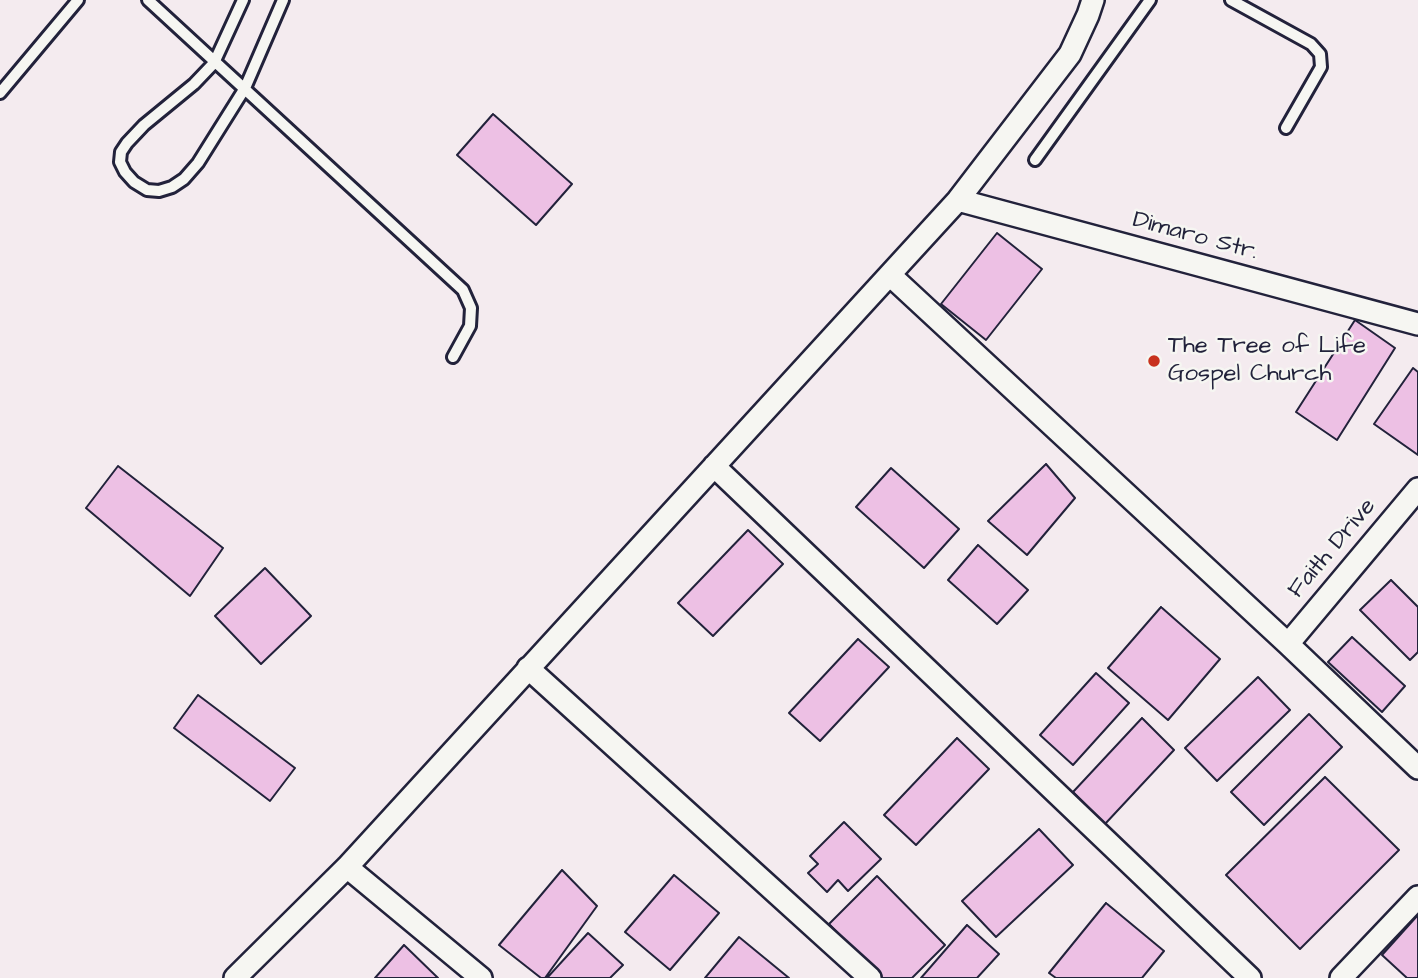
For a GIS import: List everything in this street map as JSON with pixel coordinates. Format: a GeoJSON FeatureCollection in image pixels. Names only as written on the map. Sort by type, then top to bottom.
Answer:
{"type":"FeatureCollection","features":[{"type":"Feature","properties":{"kind":"street"},"geometry":{"type":"LineString","coordinates":[[235,978],[347,867],[958,200],[1070,54],[1093,0]]}},
{"type":"Feature","properties":{"kind":"street","name":"Dimaro Str."},"geometry":{"type":"LineString","coordinates":[[958,200],[1418,324]]}},
{"type":"Feature","properties":{"kind":"street"},"geometry":{"type":"LineString","coordinates":[[890,275],[1418,768]]}},
{"type":"Feature","properties":{"kind":"street"},"geometry":{"type":"LineString","coordinates":[[714,466],[1250,978]]}},
{"type":"Feature","properties":{"kind":"street","name":"Faith Drive"},"geometry":{"type":"LineString","coordinates":[[1288,644],[1418,489]]}},
{"type":"Feature","properties":{"kind":"street"},"geometry":{"type":"LineString","coordinates":[[528,668],[870,978]]}},
{"type":"Feature","properties":{"kind":"street"},"geometry":{"type":"LineString","coordinates":[[347,867],[481,978]]}},
{"type":"Feature","properties":{"kind":"street"},"geometry":{"type":"LineString","coordinates":[[1341,978],[1418,897]]}},
{"type":"Feature","properties":{"kind":"lane"},"geometry":{"type":"LineString","coordinates":[[0,93],[78,0]]}},
{"type":"Feature","properties":{"kind":"lane"},"geometry":{"type":"LineString","coordinates":[[148,0],[463,290],[471,308],[470,327],[453,357]]}},
{"type":"Feature","properties":{"kind":"lane"},"geometry":{"type":"LineString","coordinates":[[243,0],[214,62],[194,84],[144,125],[121,152],[120,162],[125,172],[147,190],[159,191],[172,187],[184,179],[198,163],[245,88],[283,0]]}},
{"type":"Feature","properties":{"kind":"lane"},"geometry":{"type":"LineString","coordinates":[[1035,160],[1150,0]]}},
{"type":"Feature","properties":{"kind":"lane"},"geometry":{"type":"LineString","coordinates":[[1230,0],[1311,44],[1320,54],[1321,67],[1286,128]]}},
{"type":"Feature","properties":{"kind":"building"},"geometry":{"type":"Polygon","coordinates":[[[493,114],[572,184],[536,225],[457,155],[493,114]]]}},
{"type":"Feature","properties":{"kind":"building"},"geometry":{"type":"Polygon","coordinates":[[[997,233],[1042,269],[986,340],[941,304],[997,233]]]}},
{"type":"Feature","properties":{"kind":"building"},"geometry":{"type":"Polygon","coordinates":[[[1355,320],[1395,348],[1337,440],[1296,412],[1355,320]]]}},
{"type":"Feature","properties":{"kind":"building"},"geometry":{"type":"Polygon","coordinates":[[[1413,368],[1418,372],[1418,455],[1374,424],[1413,368]]]}},
{"type":"Feature","properties":{"kind":"building"},"geometry":{"type":"Polygon","coordinates":[[[1046,464],[1075,498],[1027,555],[988,521],[1046,464]]]}},
{"type":"Feature","properties":{"kind":"building"},"geometry":{"type":"Polygon","coordinates":[[[118,466],[223,548],[190,596],[86,508],[118,466]]]}},
{"type":"Feature","properties":{"kind":"building"},"geometry":{"type":"Polygon","coordinates":[[[891,468],[959,529],[924,568],[856,507],[891,468]]]}},
{"type":"Feature","properties":{"kind":"building"},"geometry":{"type":"Polygon","coordinates":[[[748,530],[783,564],[713,636],[678,603],[748,530]]]}},
{"type":"Feature","properties":{"kind":"building"},"geometry":{"type":"Polygon","coordinates":[[[978,545],[1028,590],[997,624],[948,580],[978,545]]]}},
{"type":"Feature","properties":{"kind":"building"},"geometry":{"type":"Polygon","coordinates":[[[265,568],[311,616],[261,664],[215,616],[265,568]]]}},
{"type":"Feature","properties":{"kind":"building"},"geometry":{"type":"Polygon","coordinates":[[[1391,580],[1418,607],[1418,652],[1410,660],[1360,610],[1391,580]]]}},
{"type":"Feature","properties":{"kind":"building"},"geometry":{"type":"Polygon","coordinates":[[[1161,607],[1220,659],[1168,720],[1108,668],[1161,607]]]}},
{"type":"Feature","properties":{"kind":"building"},"geometry":{"type":"Polygon","coordinates":[[[1352,637],[1405,686],[1382,712],[1328,662],[1352,637]]]}},
{"type":"Feature","properties":{"kind":"building"},"geometry":{"type":"Polygon","coordinates":[[[858,639],[889,667],[820,741],[789,713],[858,639]]]}},
{"type":"Feature","properties":{"kind":"building"},"geometry":{"type":"Polygon","coordinates":[[[1096,673],[1129,703],[1073,765],[1040,735],[1096,673]]]}},
{"type":"Feature","properties":{"kind":"building"},"geometry":{"type":"Polygon","coordinates":[[[1258,677],[1290,710],[1217,781],[1185,748],[1258,677]]]}},
{"type":"Feature","properties":{"kind":"building"},"geometry":{"type":"Polygon","coordinates":[[[198,695],[295,768],[270,801],[174,728],[198,695]]]}},
{"type":"Feature","properties":{"kind":"building"},"geometry":{"type":"Polygon","coordinates":[[[1309,714],[1342,747],[1264,825],[1231,792],[1309,714]]]}},
{"type":"Feature","properties":{"kind":"building"},"geometry":{"type":"Polygon","coordinates":[[[1142,718],[1174,750],[1105,824],[1073,792],[1142,718]]]}},
{"type":"Feature","properties":{"kind":"building"},"geometry":{"type":"Polygon","coordinates":[[[957,738],[989,769],[916,845],[884,815],[957,738]]]}},
{"type":"Feature","properties":{"kind":"building"},"geometry":{"type":"Polygon","coordinates":[[[1325,777],[1399,850],[1300,949],[1226,875],[1325,777]]]}},
{"type":"Feature","properties":{"kind":"building"},"geometry":{"type":"Polygon","coordinates":[[[844,822],[881,859],[848,891],[838,880],[827,892],[808,873],[818,864],[810,856],[844,822]]]}},
{"type":"Feature","properties":{"kind":"building"},"geometry":{"type":"Polygon","coordinates":[[[1039,829],[1073,865],[996,937],[962,901],[1039,829]]]}},
{"type":"Feature","properties":{"kind":"building"},"geometry":{"type":"Polygon","coordinates":[[[562,870],[597,906],[545,978],[541,978],[499,945],[562,870]]]}},
{"type":"Feature","properties":{"kind":"building"},"geometry":{"type":"Polygon","coordinates":[[[674,875],[719,913],[670,970],[625,932],[674,875]]]}},
{"type":"Feature","properties":{"kind":"building"},"geometry":{"type":"Polygon","coordinates":[[[877,876],[945,945],[912,978],[882,978],[829,924],[877,876]]]}},
{"type":"Feature","properties":{"kind":"building"},"geometry":{"type":"Polygon","coordinates":[[[1106,903],[1164,951],[1142,978],[1056,978],[1049,973],[1106,903]]]}},
{"type":"Feature","properties":{"kind":"building"},"geometry":{"type":"Polygon","coordinates":[[[1418,915],[1418,978],[1407,978],[1382,955],[1418,915]]]}},
{"type":"Feature","properties":{"kind":"building"},"geometry":{"type":"Polygon","coordinates":[[[967,925],[999,954],[977,978],[921,978],[967,925]]]}},
{"type":"Feature","properties":{"kind":"building"},"geometry":{"type":"Polygon","coordinates":[[[588,933],[623,965],[610,978],[547,978],[588,933]]]}},
{"type":"Feature","properties":{"kind":"building"},"geometry":{"type":"Polygon","coordinates":[[[739,937],[789,978],[705,978],[739,937]]]}},
{"type":"Feature","properties":{"kind":"building"},"geometry":{"type":"Polygon","coordinates":[[[404,945],[438,978],[375,978],[404,945]]]}},
{"type":"Feature","properties":{"kind":"place","name":"The Tree of Life Gospel Church"},"geometry":{"type":"Point","coordinates":[1154,361]}}]}
